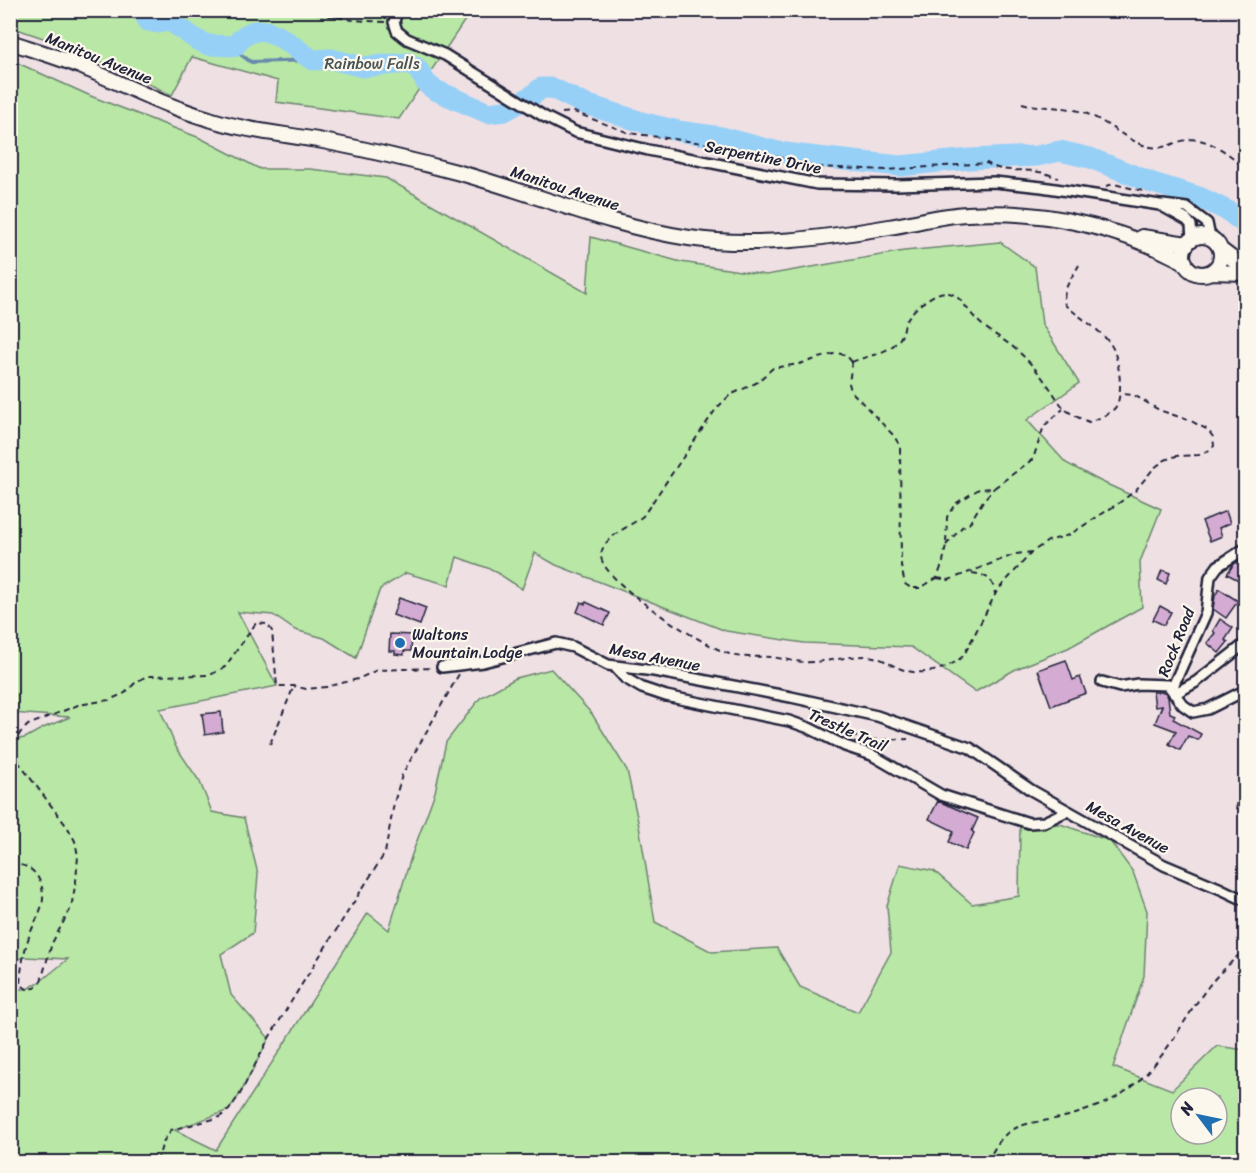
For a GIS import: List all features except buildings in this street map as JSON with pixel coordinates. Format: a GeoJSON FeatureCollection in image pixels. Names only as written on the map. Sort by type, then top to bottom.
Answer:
{"type":"FeatureCollection","features":[{"type":"Feature","properties":{"kind":"main road","name":"Manitou Avenue"},"geometry":{"type":"LineString","coordinates":[[10,42],[77,65],[210,120],[360,148],[417,162],[515,189],[605,219],[692,239],[745,241],[795,239],[853,233],[965,214],[1001,213],[1097,227],[1125,235],[1185,262]]}},
{"type":"Feature","properties":{"kind":"main road","name":"Manitou Avenue"},"geometry":{"type":"LineString","coordinates":[[1125,235],[1189,242]]}},
{"type":"Feature","properties":{"kind":"main road"},"geometry":{"type":"LineString","coordinates":[[1201,236],[1210,238],[1245,271],[1196,273],[1188,268],[1184,253],[1189,242],[1201,236]]}},
{"type":"Feature","properties":{"kind":"main road"},"geometry":{"type":"LineString","coordinates":[[1210,272],[1219,264],[1221,250]]}},
{"type":"Feature","properties":{"kind":"street"},"geometry":{"type":"LineString","coordinates":[[394,22],[396,14],[401,10]]}},
{"type":"Feature","properties":{"kind":"street","name":"Serpentine Drive"},"geometry":{"type":"LineString","coordinates":[[394,22],[397,31],[407,39],[445,55],[545,117],[575,132],[817,184],[896,185],[994,182],[1160,205],[1187,220],[1191,225],[1189,242]]}},
{"type":"Feature","properties":{"kind":"street"},"geometry":{"type":"LineString","coordinates":[[1160,205],[1187,208],[1208,223],[1210,238]]}},
{"type":"Feature","properties":{"kind":"street","name":"Rock Road"},"geometry":{"type":"LineString","coordinates":[[1174,694],[1174,684],[1206,613],[1210,577],[1218,566],[1245,548]]}},
{"type":"Feature","properties":{"kind":"street"},"geometry":{"type":"LineString","coordinates":[[1174,694],[1196,682],[1245,643]]}},
{"type":"Feature","properties":{"kind":"street","name":"Mesa Avenue"},"geometry":{"type":"LineString","coordinates":[[442,668],[556,644],[573,647],[608,665],[654,671],[840,706],[877,716],[970,748],[1031,790],[1164,865],[1245,901]]}},
{"type":"Feature","properties":{"kind":"street","name":"Trestle Trail"},"geometry":{"type":"LineString","coordinates":[[614,666],[625,678],[642,688],[666,696],[789,721],[809,728],[831,740],[872,755],[941,795],[1029,823],[1044,822],[1067,811]]}},
{"type":"Feature","properties":{"kind":"street"},"geometry":{"type":"LineString","coordinates":[[1102,681],[1120,687],[1138,684],[1168,685],[1189,710],[1197,712],[1208,709],[1245,690]]}},
{"type":"Feature","properties":{"kind":"path"},"geometry":{"type":"LineString","coordinates":[[296,10],[353,20],[394,22]]}},
{"type":"Feature","properties":{"kind":"path"},"geometry":{"type":"LineString","coordinates":[[1022,103],[1086,113],[1126,138],[1160,149],[1193,139],[1220,147],[1245,170]]}},
{"type":"Feature","properties":{"kind":"path"},"geometry":{"type":"LineString","coordinates":[[563,113],[574,112],[629,133],[710,144],[770,155],[816,167],[887,170],[987,163],[992,167],[1007,170],[1039,171],[1060,179]]}},
{"type":"Feature","properties":{"kind":"path"},"geometry":{"type":"LineString","coordinates":[[1102,187],[1114,184],[1155,194]]}},
{"type":"Feature","properties":{"kind":"path"},"geometry":{"type":"LineString","coordinates":[[852,363],[883,351],[896,343],[903,334],[906,321],[917,308],[928,298],[940,293],[949,293],[958,297],[975,318],[1003,338],[1028,361],[1064,408],[1077,418],[1089,422],[1114,409],[1120,394],[1117,356],[1110,344],[1065,305],[1063,297],[1067,285],[1079,265]]}},
{"type":"Feature","properties":{"kind":"path"},"geometry":{"type":"LineString","coordinates":[[1032,552],[1016,554],[949,580],[937,578],[920,588],[911,588],[905,584],[901,566],[900,446],[894,436],[851,391],[849,383],[852,363],[846,355],[837,353],[799,364],[773,368],[756,383],[730,395],[716,409],[643,516],[606,542],[601,553],[601,563],[610,575],[633,595],[679,628],[734,656],[810,662],[867,656],[881,658],[911,672],[946,668],[958,662],[964,655],[995,595],[1032,552],[1048,541],[1069,535],[1119,503],[1135,491],[1154,468],[1165,460],[1199,455],[1208,452],[1214,446],[1213,437],[1201,426],[1159,410],[1134,395],[1120,394]]}},
{"type":"Feature","properties":{"kind":"path"},"geometry":{"type":"LineString","coordinates":[[946,545],[962,527],[969,524],[994,488],[1033,459],[1044,426],[1064,408]]}},
{"type":"Feature","properties":{"kind":"path"},"geometry":{"type":"LineString","coordinates":[[937,578],[946,545],[947,517],[955,504],[979,489],[994,488]]}},
{"type":"Feature","properties":{"kind":"path"},"geometry":{"type":"LineString","coordinates":[[969,573],[983,574],[989,578],[995,595]]}},
{"type":"Feature","properties":{"kind":"path"},"geometry":{"type":"LineString","coordinates":[[10,866],[19,863],[28,867],[38,877],[43,890],[43,903],[29,935],[20,984],[27,989],[35,988],[41,981],[52,942],[71,908],[78,856],[75,841],[68,828],[19,763],[15,751],[16,742],[20,733],[28,725],[78,705],[109,700],[125,693],[136,682],[147,676],[210,675],[225,667],[256,623],[267,624],[272,631],[277,686],[306,689],[326,687],[358,679],[377,670],[442,668]]}},
{"type":"Feature","properties":{"kind":"path"},"geometry":{"type":"LineString","coordinates":[[157,1162],[163,1142],[171,1130],[218,1118],[229,1110],[240,1094],[269,1038],[385,853],[394,803],[402,775],[465,664]]}},
{"type":"Feature","properties":{"kind":"path"},"geometry":{"type":"LineString","coordinates":[[270,744],[294,686]]}},
{"type":"Feature","properties":{"kind":"path"},"geometry":{"type":"LineString","coordinates":[[831,740],[837,734],[873,740],[894,740],[919,738],[928,733]]}},
{"type":"Feature","properties":{"kind":"path"},"geometry":{"type":"LineString","coordinates":[[987,1162],[1005,1134],[1019,1126],[1066,1117],[1123,1094],[1148,1072],[1172,1041],[1208,986],[1233,963],[1245,947]]}},
{"type":"Feature","properties":{"kind":"green space","name":"Rainbow Falls"},"geometry":{"type":"Polygon","coordinates":[[[11,10],[471,11],[399,119],[276,102],[278,81],[192,57],[172,95],[75,49],[11,27],[11,10]]]}},
{"type":"Feature","properties":{"kind":"green space"},"geometry":{"type":"Polygon","coordinates":[[[11,60],[93,97],[200,138],[260,169],[310,169],[386,178],[587,293],[591,237],[681,262],[766,275],[904,251],[1000,242],[1035,267],[1042,324],[1079,383],[1027,420],[1066,463],[1161,509],[1140,562],[1142,607],[1068,648],[1016,669],[975,692],[911,647],[804,643],[726,631],[556,565],[535,553],[522,589],[493,570],[457,557],[449,585],[406,573],[380,589],[356,658],[324,638],[295,630],[273,615],[238,612],[277,686],[160,709],[176,747],[200,782],[212,812],[244,818],[258,874],[253,933],[221,954],[231,995],[269,1038],[240,1094],[229,1110],[175,1130],[216,1150],[368,913],[389,930],[411,857],[435,792],[446,742],[480,698],[516,678],[551,669],[592,714],[627,770],[655,922],[712,952],[777,948],[800,987],[858,1012],[891,952],[887,906],[900,864],[934,871],[972,904],[1019,896],[1020,827],[1060,824],[1110,841],[1133,872],[1147,911],[1144,976],[1113,1067],[1169,1089],[1169,1146],[1229,1146],[1229,1086],[1176,1086],[1217,1046],[1245,1050],[1245,1162],[11,1162],[11,989],[27,989],[41,981],[68,959],[24,957],[11,962],[11,740],[25,738],[70,717],[11,713],[11,60]]]}},
{"type":"Feature","properties":{"kind":"waterway"},"geometry":{"type":"LineString","coordinates":[[142,10],[148,21],[158,23],[170,21],[208,45],[235,46],[245,36],[255,31],[265,31],[285,40],[313,60],[331,59],[363,67],[408,63],[417,68],[427,84],[435,90],[488,113],[505,111],[541,88],[552,88],[582,103],[645,123],[678,131],[721,137],[778,152],[817,157],[900,166],[970,159],[1037,156],[1060,151],[1090,158],[1153,183],[1199,197],[1228,211],[1246,225]]}},
{"type":"Feature","properties":{"kind":"waterway"},"geometry":{"type":"LineString","coordinates":[[235,46],[240,54],[251,62],[313,60]]}},
{"type":"Feature","properties":{"kind":"place","name":"Waltons Mountain Lodge"},"geometry":{"type":"Point","coordinates":[400,643]}}]}
